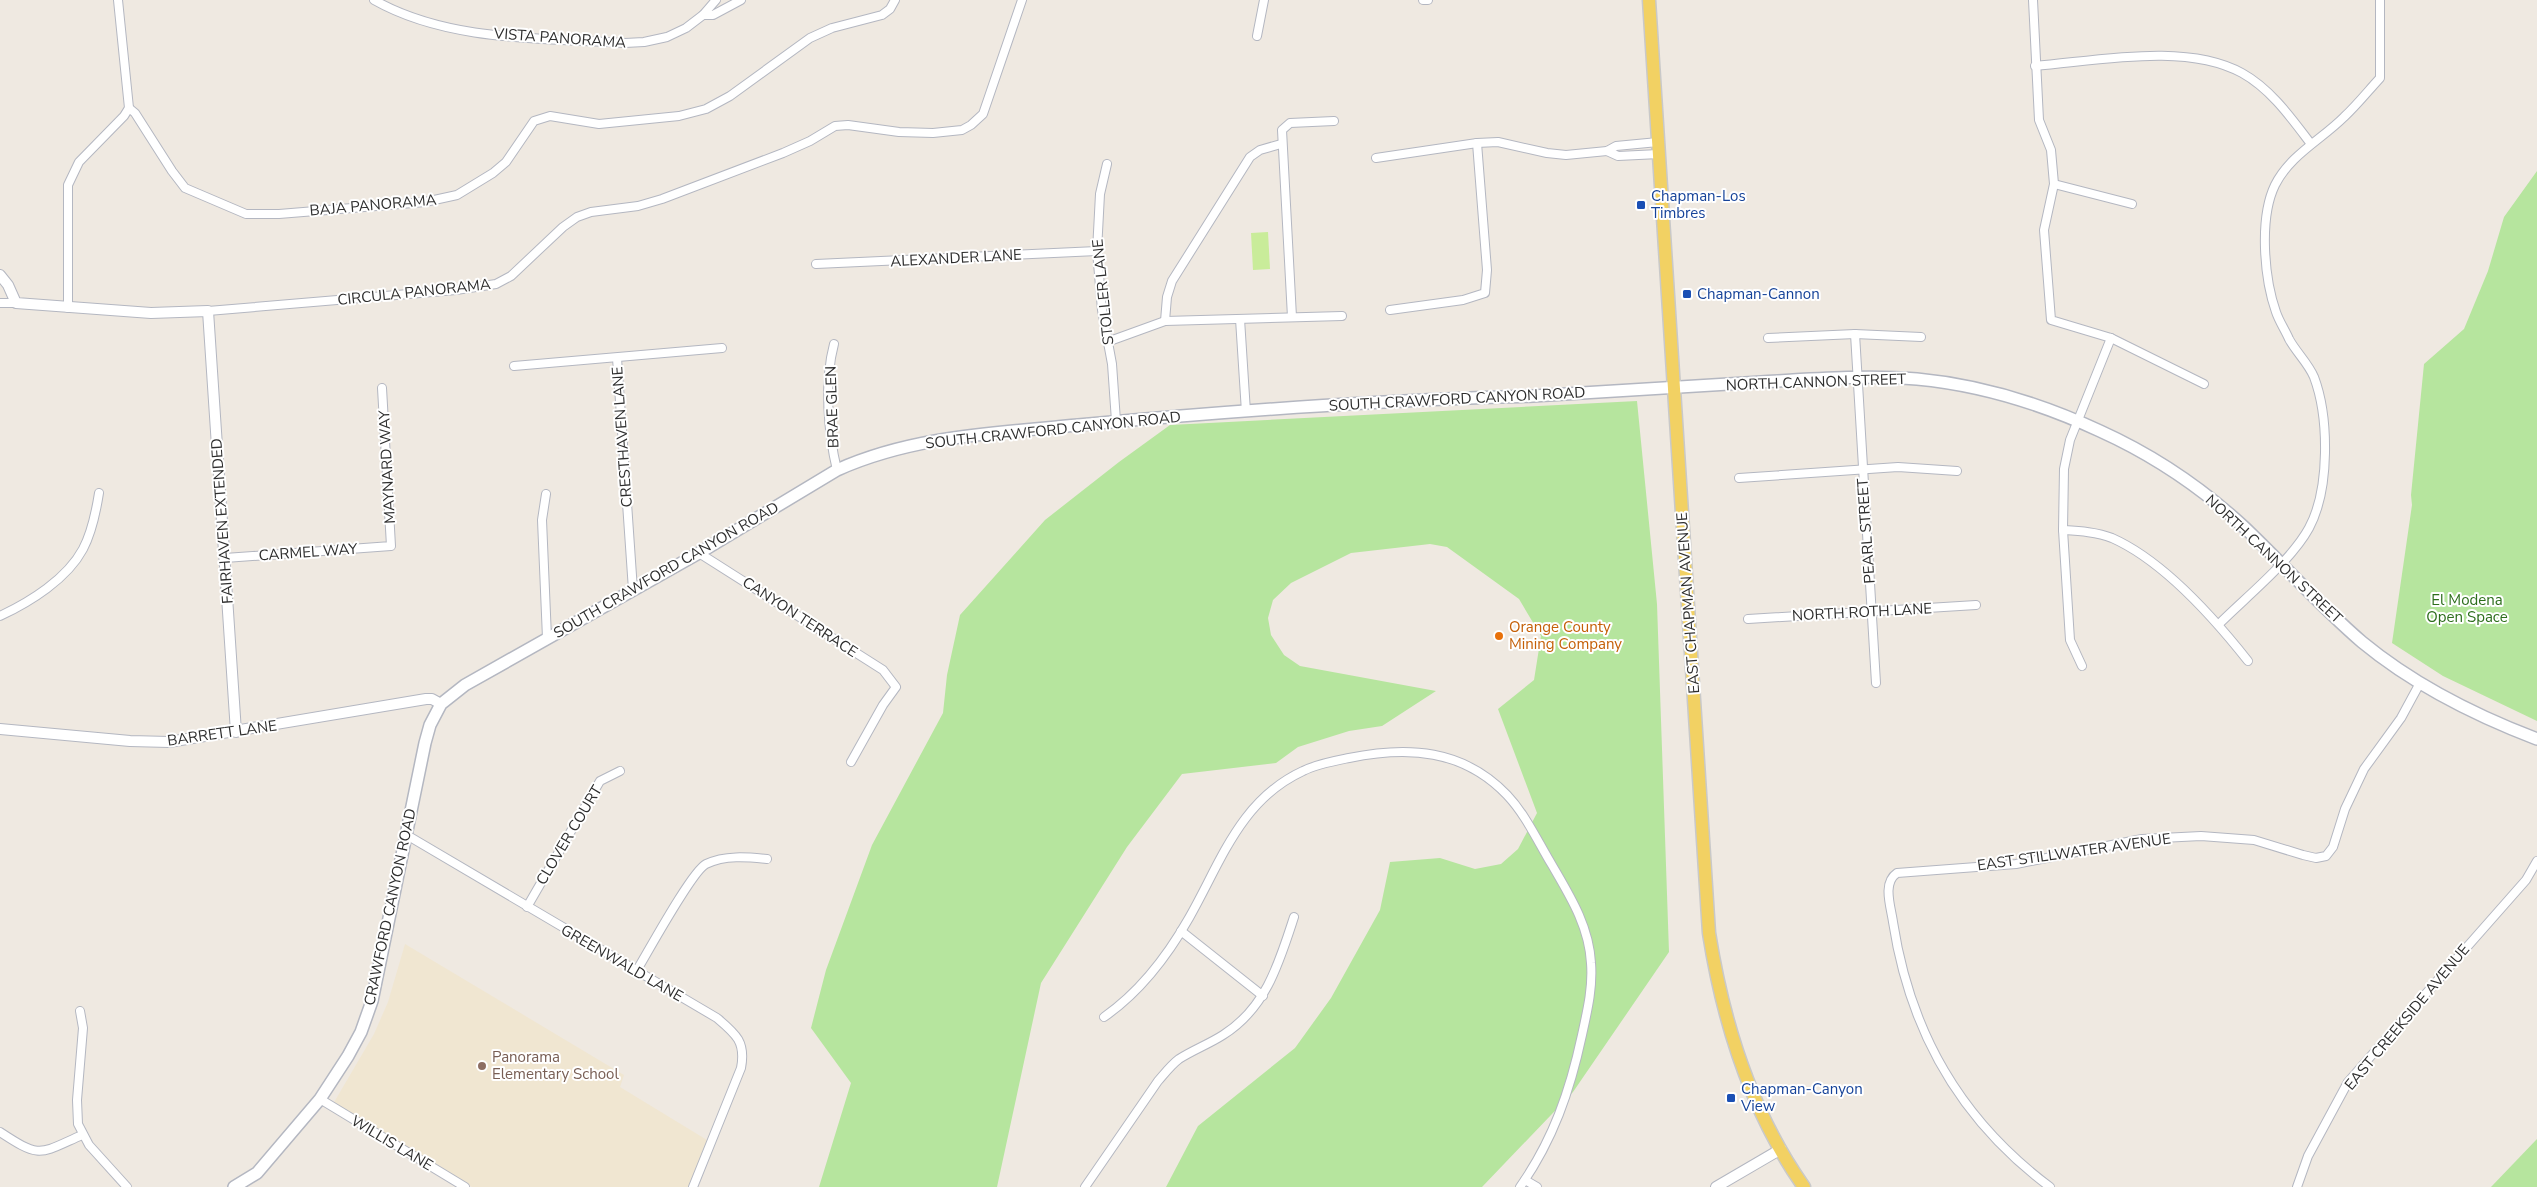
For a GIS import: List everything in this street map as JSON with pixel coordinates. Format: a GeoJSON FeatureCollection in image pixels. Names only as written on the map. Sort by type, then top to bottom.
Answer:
{"type":"FeatureCollection","features":[{"type":"Feature","properties":{"kind":"main road","name":"EAST CHAPMAN AVENUE"},"geometry":{"type":"LineString","coordinates":[[1649,0],[1709,932],[1718,986],[1736,1051],[1761,1111],[1780,1150],[1804,1187]]}},
{"type":"Feature","properties":{"kind":"main road","name":"NORTH CANNON STREET"},"geometry":{"type":"LineString","coordinates":[[1674,387],[1857,378],[1911,379],[1972,387],[2029,402],[2078,421],[2126,443],[2190,482],[2238,522],[2362,641],[2420,683],[2490,720],[2537,739]]}},
{"type":"Feature","properties":{"kind":"main road","name":"SOUTH CRAWFORD CANYON ROAD"},"geometry":{"type":"LineString","coordinates":[[441,704],[465,685],[700,553],[836,470],[858,460],[919,443],[961,436],[1116,421],[1674,387]]}},
{"type":"Feature","properties":{"kind":"main road","name":"CRAWFORD CANYON ROAD"},"geometry":{"type":"LineString","coordinates":[[234,1187],[257,1173],[320,1098],[348,1056],[361,1032],[372,1001],[405,834],[430,724],[441,704]]}},
{"type":"Feature","properties":{"kind":"street"},"geometry":{"type":"LineString","coordinates":[[68,308],[68,185],[79,162],[124,116],[129,108],[118,0]]}},
{"type":"Feature","properties":{"kind":"street","name":"VISTA PANORAMA"},"geometry":{"type":"LineString","coordinates":[[374,0],[426,22],[465,30],[625,43],[644,42],[667,37],[686,28],[703,15],[714,15],[741,0]]}},
{"type":"Feature","properties":{"kind":"street"},"geometry":{"type":"LineString","coordinates":[[703,15],[716,0]]}},
{"type":"Feature","properties":{"kind":"street","name":"BAJA PANORAMA"},"geometry":{"type":"LineString","coordinates":[[129,108],[135,113],[172,171],[186,188],[246,214],[279,214],[425,202],[457,195],[493,173],[506,162],[534,121],[550,116],[598,124],[679,116],[706,109],[730,96],[810,38],[832,28],[882,15],[890,9],[895,0]]}},
{"type":"Feature","properties":{"kind":"street","name":"CIRCULA PANORAMA"},"geometry":{"type":"LineString","coordinates":[[16,303],[151,313],[208,311],[456,290],[496,284],[511,276],[563,226],[577,217],[591,212],[638,206],[662,199],[782,154],[810,141],[835,126],[848,125],[920,134],[962,130],[983,114],[1022,0]]}},
{"type":"Feature","properties":{"kind":"street"},"geometry":{"type":"LineString","coordinates":[[1257,36],[1264,0]]}},
{"type":"Feature","properties":{"kind":"street"},"geometry":{"type":"LineString","coordinates":[[1423,0],[1428,0]]}},
{"type":"Feature","properties":{"kind":"street"},"geometry":{"type":"LineString","coordinates":[[2033,0],[2039,120],[2051,150],[2054,184],[2044,230],[2051,320],[2111,338],[2204,384]]}},
{"type":"Feature","properties":{"kind":"street"},"geometry":{"type":"LineString","coordinates":[[2219,624],[2281,563],[2309,527],[2318,501],[2324,465],[2325,420],[2322,398],[2313,374],[2290,341],[2276,311],[2269,279],[2265,234],[2267,209],[2275,186],[2285,168],[2344,117],[2380,78],[2380,0]]}},
{"type":"Feature","properties":{"kind":"street"},"geometry":{"type":"LineString","coordinates":[[2035,66],[2157,56],[2207,60],[2242,73],[2264,90],[2288,114],[2311,144]]}},
{"type":"Feature","properties":{"kind":"street"},"geometry":{"type":"LineString","coordinates":[[1292,317],[1281,144],[1282,130],[1285,126],[1334,121]]}},
{"type":"Feature","properties":{"kind":"street"},"geometry":{"type":"LineString","coordinates":[[1376,158],[1478,143],[1498,142],[1547,153],[1607,151],[1616,146],[1658,148]]}},
{"type":"Feature","properties":{"kind":"street"},"geometry":{"type":"LineString","coordinates":[[1390,310],[1463,300],[1485,293],[1487,270],[1478,143]]}},
{"type":"Feature","properties":{"kind":"street"},"geometry":{"type":"LineString","coordinates":[[1165,321],[1167,298],[1172,281],[1250,157],[1260,150],[1281,144]]}},
{"type":"Feature","properties":{"kind":"street","name":"STOLLER LANE"},"geometry":{"type":"LineString","coordinates":[[1107,164],[1100,194],[1097,251],[1107,342],[1112,364],[1116,421]]}},
{"type":"Feature","properties":{"kind":"street"},"geometry":{"type":"LineString","coordinates":[[2054,184],[2132,204]]}},
{"type":"Feature","properties":{"kind":"street","name":"ALEXANDER LANE"},"geometry":{"type":"LineString","coordinates":[[816,264],[1097,251]]}},
{"type":"Feature","properties":{"kind":"street"},"geometry":{"type":"LineString","coordinates":[[0,275],[8,285],[16,303],[0,303]]}},
{"type":"Feature","properties":{"kind":"street","name":"FAIRHAVEN EXTENDED"},"geometry":{"type":"LineString","coordinates":[[208,311],[236,732]]}},
{"type":"Feature","properties":{"kind":"street"},"geometry":{"type":"LineString","coordinates":[[1107,342],[1165,321],[1342,316]]}},
{"type":"Feature","properties":{"kind":"street"},"geometry":{"type":"LineString","coordinates":[[1240,319],[1246,412]]}},
{"type":"Feature","properties":{"kind":"street"},"geometry":{"type":"LineString","coordinates":[[1768,338],[1855,334],[1920,337]]}},
{"type":"Feature","properties":{"kind":"street","name":"PEARL STREET"},"geometry":{"type":"LineString","coordinates":[[1855,334],[1876,683]]}},
{"type":"Feature","properties":{"kind":"street"},"geometry":{"type":"LineString","coordinates":[[2082,666],[2070,640],[2063,530],[2064,469],[2078,421],[2111,338]]}},
{"type":"Feature","properties":{"kind":"street","name":"BRAE GLEN"},"geometry":{"type":"LineString","coordinates":[[834,344],[829,363],[828,387],[836,470]]}},
{"type":"Feature","properties":{"kind":"street","name":"CRESTHAVEN LANE"},"geometry":{"type":"LineString","coordinates":[[633,590],[617,358],[722,348]]}},
{"type":"Feature","properties":{"kind":"street"},"geometry":{"type":"LineString","coordinates":[[514,366],[617,358]]}},
{"type":"Feature","properties":{"kind":"street","name":"MAYNARD WAY"},"geometry":{"type":"LineString","coordinates":[[382,388],[391,546]]}},
{"type":"Feature","properties":{"kind":"street"},"geometry":{"type":"LineString","coordinates":[[1739,478],[1906,467],[1957,471]]}},
{"type":"Feature","properties":{"kind":"street"},"geometry":{"type":"LineString","coordinates":[[0,616],[25,605],[69,568],[83,549],[96,514],[99,493]]}},
{"type":"Feature","properties":{"kind":"street"},"geometry":{"type":"LineString","coordinates":[[546,494],[542,520],[547,638]]}},
{"type":"Feature","properties":{"kind":"street"},"geometry":{"type":"LineString","coordinates":[[2063,530],[2087,532],[2112,538],[2139,554],[2166,575],[2219,624],[2248,661]]}},
{"type":"Feature","properties":{"kind":"street","name":"CARMEL WAY"},"geometry":{"type":"LineString","coordinates":[[225,558],[391,546]]}},
{"type":"Feature","properties":{"kind":"street","name":"CANYON TERRACE"},"geometry":{"type":"LineString","coordinates":[[700,553],[883,670],[896,687],[883,705],[851,762]]}},
{"type":"Feature","properties":{"kind":"street","name":"NORTH ROTH LANE"},"geometry":{"type":"LineString","coordinates":[[1748,619],[1976,605]]}},
{"type":"Feature","properties":{"kind":"street","name":"EAST STILLWATER AVENUE"},"geometry":{"type":"LineString","coordinates":[[2050,1187],[2026,1169],[1982,1124],[1938,1062],[1918,1021],[1898,953],[1888,888],[1893,876],[1897,873],[2016,864],[2142,839],[2201,836],[2254,840],[2316,858],[2326,856],[2333,847],[2354,789],[2364,769],[2401,718],[2420,683]]}},
{"type":"Feature","properties":{"kind":"street","name":"BARRETT LANE"},"geometry":{"type":"LineString","coordinates":[[0,729],[148,742],[193,739],[426,699],[432,699],[441,704]]}},
{"type":"Feature","properties":{"kind":"street"},"geometry":{"type":"LineString","coordinates":[[1104,1017],[1134,993],[1181,931],[1240,822],[1259,800],[1281,783],[1304,770],[1322,764],[1376,752],[1407,750],[1448,758],[1484,776],[1507,796],[1520,812],[1578,910],[1591,962],[1591,993],[1567,1096],[1555,1129],[1520,1187]]}},
{"type":"Feature","properties":{"kind":"street","name":"CLOVER COURT"},"geometry":{"type":"LineString","coordinates":[[526,907],[600,781],[620,771]]}},
{"type":"Feature","properties":{"kind":"street","name":"GREENWALD LANE"},"geometry":{"type":"LineString","coordinates":[[405,834],[717,1018],[741,1041],[744,1054],[741,1068],[693,1187]]}},
{"type":"Feature","properties":{"kind":"street"},"geometry":{"type":"LineString","coordinates":[[637,970],[690,883],[705,865],[735,856],[767,859]]}},
{"type":"Feature","properties":{"kind":"street","name":"EAST CREEKSIDE AVENUE"},"geometry":{"type":"LineString","coordinates":[[2297,1187],[2308,1156],[2348,1082],[2526,880],[2537,861]]}},
{"type":"Feature","properties":{"kind":"street"},"geometry":{"type":"LineString","coordinates":[[1085,1187],[1158,1081],[1169,1069],[1179,1059],[1240,1023],[1262,996],[1276,971],[1294,917]]}},
{"type":"Feature","properties":{"kind":"street"},"geometry":{"type":"LineString","coordinates":[[1181,931],[1262,996]]}},
{"type":"Feature","properties":{"kind":"street"},"geometry":{"type":"LineString","coordinates":[[80,1011],[83,1028],[83,1047],[76,1113],[82,1135],[127,1187]]}},
{"type":"Feature","properties":{"kind":"street","name":"WILLIS LANE"},"geometry":{"type":"LineString","coordinates":[[320,1098],[465,1187]]}},
{"type":"Feature","properties":{"kind":"street"},"geometry":{"type":"LineString","coordinates":[[0,1132],[33,1152],[46,1150],[82,1135]]}},
{"type":"Feature","properties":{"kind":"street"},"geometry":{"type":"LineString","coordinates":[[1716,1187],[1780,1150]]}},
{"type":"Feature","properties":{"kind":"street"},"geometry":{"type":"LineString","coordinates":[[1525,1180],[1537,1187]]}},
{"type":"Feature","properties":{"kind":"shaded area","name":"Panorama Elementary School"},"geometry":{"type":"Polygon","coordinates":[[[405,944],[624,1075],[620,1087],[707,1140],[689,1187],[472,1187],[333,1104],[374,1034],[388,1002],[405,944]]]}},
{"type":"Feature","properties":{"kind":"green space","name":"El Modena Open Space"},"geometry":{"type":"Polygon","coordinates":[[[2537,171],[2537,721],[2443,676],[2392,643],[2412,505],[2411,495],[2424,364],[2464,329],[2488,271],[2504,217],[2537,171]]]}},
{"type":"Feature","properties":{"kind":"green space"},"geometry":{"type":"Polygon","coordinates":[[[1268,232],[1270,269],[1253,270],[1251,233],[1268,232]]]}},
{"type":"Feature","properties":{"kind":"green space"},"geometry":{"type":"Polygon","coordinates":[[[1637,401],[1657,604],[1669,952],[1573,1092],[1482,1187],[1166,1187],[1198,1126],[1295,1048],[1331,998],[1380,910],[1390,862],[1440,858],[1475,869],[1501,864],[1518,849],[1537,813],[1498,709],[1534,680],[1541,636],[1519,599],[1447,547],[1430,544],[1351,553],[1291,583],[1273,600],[1268,618],[1271,635],[1284,655],[1300,666],[1436,691],[1382,726],[1349,731],[1298,747],[1276,763],[1182,774],[1127,847],[1041,983],[997,1187],[819,1187],[851,1083],[811,1028],[826,970],[872,845],[943,713],[947,675],[960,615],[1045,520],[1170,425],[1637,401]]]}},
{"type":"Feature","properties":{"kind":"green space"},"geometry":{"type":"Polygon","coordinates":[[[2537,1139],[2537,1187],[2491,1187],[2537,1139]]]}},
{"type":"Feature","properties":{"kind":"place","name":"Chapman-Los Timbres"},"geometry":{"type":"Point","coordinates":[1641,205]}},
{"type":"Feature","properties":{"kind":"place","name":"Chapman-Cannon"},"geometry":{"type":"Point","coordinates":[1687,294]}},
{"type":"Feature","properties":{"kind":"place","name":"Orange County Mining Company"},"geometry":{"type":"Point","coordinates":[1499,636]}},
{"type":"Feature","properties":{"kind":"place","name":"Panorama Elementary School"},"geometry":{"type":"Point","coordinates":[482,1066]}},
{"type":"Feature","properties":{"kind":"place","name":"Chapman-Canyon View"},"geometry":{"type":"Point","coordinates":[1731,1098]}}]}
